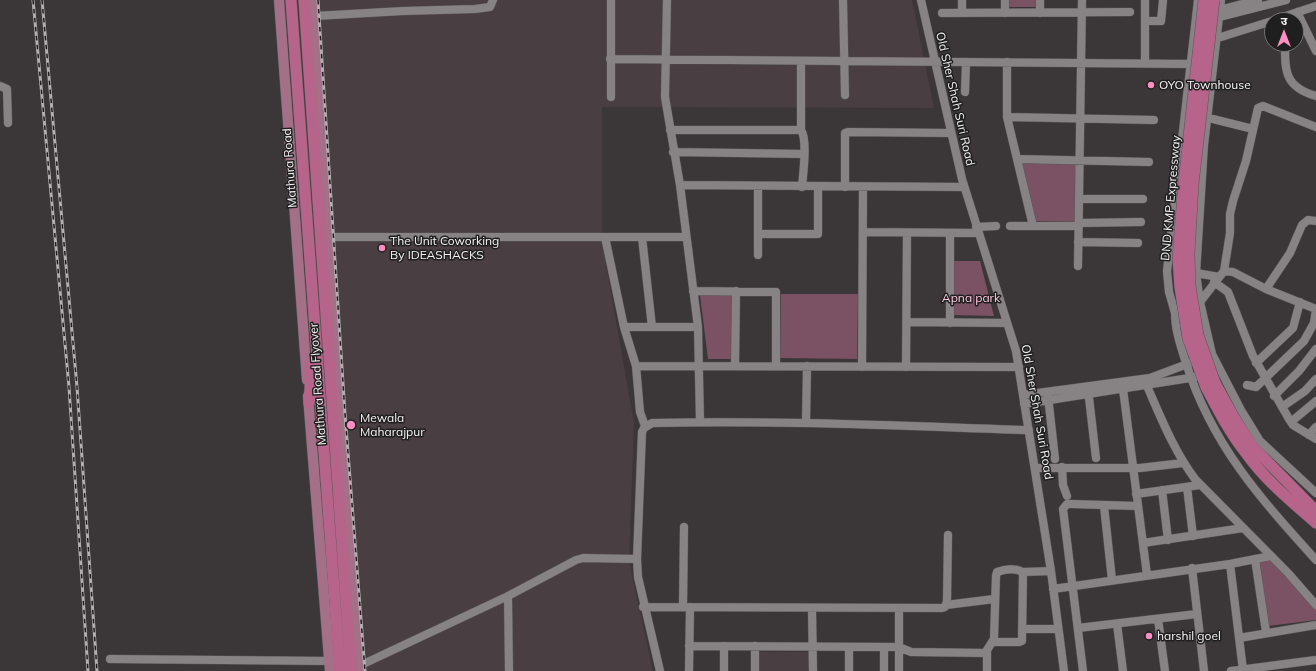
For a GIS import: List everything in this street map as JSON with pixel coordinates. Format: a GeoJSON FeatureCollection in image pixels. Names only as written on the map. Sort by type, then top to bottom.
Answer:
{"type":"FeatureCollection","features":[{"type":"Feature","properties":{"kind":"highway","name":"Mathura Road"},"geometry":{"type":"LineString","coordinates":[[291,0],[316,334]]}},
{"type":"Feature","properties":{"kind":"highway"},"geometry":{"type":"LineString","coordinates":[[304,0],[311,95],[316,111],[324,156]]}},
{"type":"Feature","properties":{"kind":"highway","name":"DND KMP Expressway"},"geometry":{"type":"LineString","coordinates":[[1204,0],[1184,182],[1178,258],[1180,287],[1188,338],[1211,385],[1225,422],[1246,454],[1281,492],[1316,523]]}},
{"type":"Feature","properties":{"kind":"highway","name":"DND KMP Expressway"},"geometry":{"type":"LineString","coordinates":[[1217,10],[1193,184],[1189,254],[1190,286],[1198,335],[1211,385],[1253,447],[1316,511]]}},
{"type":"Feature","properties":{"kind":"highway","name":"Mathura Road Flyover"},"geometry":{"type":"LineString","coordinates":[[311,95],[332,484],[340,671]]}},
{"type":"Feature","properties":{"kind":"highway"},"geometry":{"type":"LineString","coordinates":[[308,402],[316,334]]}},
{"type":"Feature","properties":{"kind":"highway","name":"Mathura Road Flyover"},"geometry":{"type":"LineString","coordinates":[[316,334],[332,484],[356,669]]}},
{"type":"Feature","properties":{"kind":"main road"},"geometry":{"type":"LineString","coordinates":[[279,0],[308,402],[330,666]]}},
{"type":"Feature","properties":{"kind":"main road"},"geometry":{"type":"LineString","coordinates":[[314,0],[356,669]]}},
{"type":"Feature","properties":{"kind":"street"},"geometry":{"type":"LineString","coordinates":[[315,16],[475,9],[490,7],[493,0]]}},
{"type":"Feature","properties":{"kind":"street"},"geometry":{"type":"LineString","coordinates":[[610,0],[611,97]]}},
{"type":"Feature","properties":{"kind":"street"},"geometry":{"type":"LineString","coordinates":[[667,0],[665,97],[673,152],[680,185],[698,327],[700,422]]}},
{"type":"Feature","properties":{"kind":"street"},"geometry":{"type":"LineString","coordinates":[[843,0],[845,95]]}},
{"type":"Feature","properties":{"kind":"street","name":"Old Sher Shah Suri Road"},"geometry":{"type":"LineString","coordinates":[[921,0],[964,187],[1016,351],[1051,571],[1064,671]]}},
{"type":"Feature","properties":{"kind":"street"},"geometry":{"type":"LineString","coordinates":[[962,0],[962,13]]}},
{"type":"Feature","properties":{"kind":"street"},"geometry":{"type":"LineString","coordinates":[[1005,0],[1005,13]]}},
{"type":"Feature","properties":{"kind":"street"},"geometry":{"type":"LineString","coordinates":[[1040,0],[1040,12]]}},
{"type":"Feature","properties":{"kind":"street"},"geometry":{"type":"LineString","coordinates":[[1078,266],[1082,0]]}},
{"type":"Feature","properties":{"kind":"street"},"geometry":{"type":"LineString","coordinates":[[1145,63],[1146,0]]}},
{"type":"Feature","properties":{"kind":"street"},"geometry":{"type":"LineString","coordinates":[[1145,21],[1161,21],[1163,0]]}},
{"type":"Feature","properties":{"kind":"street"},"geometry":{"type":"LineString","coordinates":[[1198,0],[1168,271],[1169,292],[1180,345],[1191,378],[1205,412],[1224,448],[1237,467],[1282,522],[1316,560]]}},
{"type":"Feature","properties":{"kind":"street"},"geometry":{"type":"LineString","coordinates":[[1221,0],[1217,10],[1204,145],[1196,273],[1200,302],[1212,354],[1241,410],[1260,441],[1316,493]]}},
{"type":"Feature","properties":{"kind":"street"},"geometry":{"type":"LineString","coordinates":[[1196,16],[1258,0]]}},
{"type":"Feature","properties":{"kind":"street"},"geometry":{"type":"LineString","coordinates":[[1217,10],[1286,0]]}},
{"type":"Feature","properties":{"kind":"street"},"geometry":{"type":"LineString","coordinates":[[1297,12],[1316,6]]}},
{"type":"Feature","properties":{"kind":"street"},"geometry":{"type":"LineString","coordinates":[[942,13],[1130,12]]}},
{"type":"Feature","properties":{"kind":"street"},"geometry":{"type":"LineString","coordinates":[[1221,37],[1264,23]]}},
{"type":"Feature","properties":{"kind":"street"},"geometry":{"type":"LineString","coordinates":[[1304,26],[1316,51]]}},
{"type":"Feature","properties":{"kind":"street"},"geometry":{"type":"LineString","coordinates":[[1286,52],[1287,76],[1297,88],[1316,96]]}},
{"type":"Feature","properties":{"kind":"street"},"geometry":{"type":"LineString","coordinates":[[610,59],[1191,64]]}},
{"type":"Feature","properties":{"kind":"street"},"geometry":{"type":"LineString","coordinates":[[802,61],[802,130],[804,133],[802,187]]}},
{"type":"Feature","properties":{"kind":"street"},"geometry":{"type":"LineString","coordinates":[[965,92],[966,62]]}},
{"type":"Feature","properties":{"kind":"street"},"geometry":{"type":"LineString","coordinates":[[1007,62],[1007,117],[1033,226]]}},
{"type":"Feature","properties":{"kind":"street"},"geometry":{"type":"LineString","coordinates":[[0,86],[8,89],[8,123]]}},
{"type":"Feature","properties":{"kind":"street"},"geometry":{"type":"LineString","coordinates":[[1174,313],[1182,307],[1200,302],[1219,277],[1230,232],[1232,208],[1260,105],[1316,127]]}},
{"type":"Feature","properties":{"kind":"street"},"geometry":{"type":"LineString","coordinates":[[1007,117],[1154,120]]}},
{"type":"Feature","properties":{"kind":"street"},"geometry":{"type":"LineString","coordinates":[[1213,119],[1253,129]]}},
{"type":"Feature","properties":{"kind":"street"},"geometry":{"type":"LineString","coordinates":[[670,130],[802,130]]}},
{"type":"Feature","properties":{"kind":"street"},"geometry":{"type":"LineString","coordinates":[[845,187],[845,133],[951,133]]}},
{"type":"Feature","properties":{"kind":"street"},"geometry":{"type":"LineString","coordinates":[[673,152],[804,154]]}},
{"type":"Feature","properties":{"kind":"street"},"geometry":{"type":"LineString","coordinates":[[1017,159],[1149,162]]}},
{"type":"Feature","properties":{"kind":"street"},"geometry":{"type":"LineString","coordinates":[[680,185],[964,187]]}},
{"type":"Feature","properties":{"kind":"street"},"geometry":{"type":"LineString","coordinates":[[758,186],[758,255]]}},
{"type":"Feature","properties":{"kind":"street"},"geometry":{"type":"LineString","coordinates":[[758,234],[818,234],[818,187]]}},
{"type":"Feature","properties":{"kind":"street"},"geometry":{"type":"LineString","coordinates":[[862,366],[863,187]]}},
{"type":"Feature","properties":{"kind":"street"},"geometry":{"type":"LineString","coordinates":[[1079,199],[1143,199]]}},
{"type":"Feature","properties":{"kind":"street"},"geometry":{"type":"LineString","coordinates":[[1266,289],[1290,253],[1302,225],[1308,220],[1316,221]]}},
{"type":"Feature","properties":{"kind":"street"},"geometry":{"type":"LineString","coordinates":[[1010,226],[1141,222]]}},
{"type":"Feature","properties":{"kind":"street"},"geometry":{"type":"LineString","coordinates":[[863,232],[950,233],[996,226]]}},
{"type":"Feature","properties":{"kind":"street"},"geometry":{"type":"LineString","coordinates":[[906,367],[907,233]]}},
{"type":"Feature","properties":{"kind":"street"},"geometry":{"type":"LineString","coordinates":[[950,233],[950,322]]}},
{"type":"Feature","properties":{"kind":"street"},"geometry":{"type":"LineString","coordinates":[[328,237],[686,237]]}},
{"type":"Feature","properties":{"kind":"street"},"geometry":{"type":"LineString","coordinates":[[605,237],[624,327],[636,366],[640,412],[645,426]]}},
{"type":"Feature","properties":{"kind":"street"},"geometry":{"type":"LineString","coordinates":[[642,237],[652,327]]}},
{"type":"Feature","properties":{"kind":"street"},"geometry":{"type":"LineString","coordinates":[[1078,242],[1138,243]]}},
{"type":"Feature","properties":{"kind":"street"},"geometry":{"type":"LineString","coordinates":[[1196,273],[1219,277],[1233,272],[1266,289],[1316,309],[1314,323],[1304,341],[1256,387],[1247,385]]}},
{"type":"Feature","properties":{"kind":"street"},"geometry":{"type":"LineString","coordinates":[[1219,277],[1228,292],[1256,363],[1274,396],[1291,422],[1312,437],[1316,427]]}},
{"type":"Feature","properties":{"kind":"street"},"geometry":{"type":"LineString","coordinates":[[693,291],[777,292],[776,366]]}},
{"type":"Feature","properties":{"kind":"street"},"geometry":{"type":"LineString","coordinates":[[735,366],[736,292]]}},
{"type":"Feature","properties":{"kind":"street"},"geometry":{"type":"LineString","coordinates":[[1256,363],[1293,328],[1300,302]]}},
{"type":"Feature","properties":{"kind":"street"},"geometry":{"type":"LineString","coordinates":[[906,322],[1007,323]]}},
{"type":"Feature","properties":{"kind":"street"},"geometry":{"type":"LineString","coordinates":[[624,327],[698,327]]}},
{"type":"Feature","properties":{"kind":"street"},"geometry":{"type":"LineString","coordinates":[[1274,396],[1299,371],[1316,349]]}},
{"type":"Feature","properties":{"kind":"street"},"geometry":{"type":"LineString","coordinates":[[1088,391],[1150,378],[1212,354]]}},
{"type":"Feature","properties":{"kind":"street"},"geometry":{"type":"LineString","coordinates":[[636,366],[1019,367]]}},
{"type":"Feature","properties":{"kind":"street"},"geometry":{"type":"LineString","coordinates":[[806,423],[807,366]]}},
{"type":"Feature","properties":{"kind":"street"},"geometry":{"type":"LineString","coordinates":[[1023,395],[1048,396],[1147,386],[1191,378],[1219,368]]}},
{"type":"Feature","properties":{"kind":"street"},"geometry":{"type":"LineString","coordinates":[[1282,407],[1305,391],[1316,379]]}},
{"type":"Feature","properties":{"kind":"street"},"geometry":{"type":"LineString","coordinates":[[1147,386],[1163,426],[1183,464],[1200,485],[1271,556],[1316,605]]}},
{"type":"Feature","properties":{"kind":"street"},"geometry":{"type":"LineString","coordinates":[[1123,389],[1147,575]]}},
{"type":"Feature","properties":{"kind":"street"},"geometry":{"type":"LineString","coordinates":[[1088,391],[1096,458]]}},
{"type":"Feature","properties":{"kind":"street"},"geometry":{"type":"LineString","coordinates":[[1024,404],[1048,396]]}},
{"type":"Feature","properties":{"kind":"street"},"geometry":{"type":"LineString","coordinates":[[1048,396],[1055,459]]}},
{"type":"Feature","properties":{"kind":"street"},"geometry":{"type":"LineString","coordinates":[[1291,422],[1316,401]]}},
{"type":"Feature","properties":{"kind":"street"},"geometry":{"type":"LineString","coordinates":[[660,671],[643,607],[638,577],[637,559],[642,432],[645,426],[652,423],[700,422],[806,423],[1028,430]]}},
{"type":"Feature","properties":{"kind":"street"},"geometry":{"type":"LineString","coordinates":[[1035,468],[1133,468],[1183,464]]}},
{"type":"Feature","properties":{"kind":"street"},"geometry":{"type":"LineString","coordinates":[[1062,467],[1063,485],[1067,496]]}},
{"type":"Feature","properties":{"kind":"street"},"geometry":{"type":"LineString","coordinates":[[1136,494],[1200,485]]}},
{"type":"Feature","properties":{"kind":"street"},"geometry":{"type":"LineString","coordinates":[[1187,487],[1194,536]]}},
{"type":"Feature","properties":{"kind":"street"},"geometry":{"type":"LineString","coordinates":[[1162,490],[1168,540]]}},
{"type":"Feature","properties":{"kind":"street"},"geometry":{"type":"LineString","coordinates":[[1083,671],[1071,586],[1063,509],[1067,504],[1138,506]]}},
{"type":"Feature","properties":{"kind":"street"},"geometry":{"type":"LineString","coordinates":[[1104,506],[1112,580]]}},
{"type":"Feature","properties":{"kind":"street"},"geometry":{"type":"LineString","coordinates":[[684,527],[686,607],[690,646],[689,671]]}},
{"type":"Feature","properties":{"kind":"street"},"geometry":{"type":"LineString","coordinates":[[1143,543],[1243,528]]}},
{"type":"Feature","properties":{"kind":"street"},"geometry":{"type":"LineString","coordinates":[[946,604],[948,535]]}},
{"type":"Feature","properties":{"kind":"street"},"geometry":{"type":"LineString","coordinates":[[1053,589],[1192,568],[1230,564],[1271,556]]}},
{"type":"Feature","properties":{"kind":"street"},"geometry":{"type":"LineString","coordinates":[[356,669],[508,596],[576,560],[583,558],[637,559]]}},
{"type":"Feature","properties":{"kind":"street"},"geometry":{"type":"LineString","coordinates":[[1255,559],[1266,632]]}},
{"type":"Feature","properties":{"kind":"street"},"geometry":{"type":"LineString","coordinates":[[1230,564],[1243,670]]}},
{"type":"Feature","properties":{"kind":"street"},"geometry":{"type":"LineString","coordinates":[[1192,568],[1204,671]]}},
{"type":"Feature","properties":{"kind":"street"},"geometry":{"type":"LineString","coordinates":[[987,671],[987,654],[993,642],[994,599],[997,572],[1012,570],[1023,572],[1051,571]]}},
{"type":"Feature","properties":{"kind":"street"},"geometry":{"type":"LineString","coordinates":[[993,642],[1019,642],[1022,640],[1023,572]]}},
{"type":"Feature","properties":{"kind":"street"},"geometry":{"type":"LineString","coordinates":[[508,596],[509,671]]}},
{"type":"Feature","properties":{"kind":"street"},"geometry":{"type":"LineString","coordinates":[[643,607],[812,609],[942,608],[946,604],[994,599]]}},
{"type":"Feature","properties":{"kind":"street"},"geometry":{"type":"LineString","coordinates":[[899,608],[899,671]]}},
{"type":"Feature","properties":{"kind":"street"},"geometry":{"type":"LineString","coordinates":[[812,609],[813,671]]}},
{"type":"Feature","properties":{"kind":"street"},"geometry":{"type":"LineString","coordinates":[[1078,628],[1197,614]]}},
{"type":"Feature","properties":{"kind":"street"},"geometry":{"type":"LineString","coordinates":[[1158,619],[1165,671]]}},
{"type":"Feature","properties":{"kind":"street"},"geometry":{"type":"LineString","coordinates":[[1117,624],[1123,671]]}},
{"type":"Feature","properties":{"kind":"street"},"geometry":{"type":"LineString","coordinates":[[1239,638],[1266,632],[1316,625]]}},
{"type":"Feature","properties":{"kind":"street"},"geometry":{"type":"LineString","coordinates":[[1023,629],[1058,629]]}},
{"type":"Feature","properties":{"kind":"street"},"geometry":{"type":"LineString","coordinates":[[690,646],[899,647],[910,652],[987,654]]}},
{"type":"Feature","properties":{"kind":"street"},"geometry":{"type":"LineString","coordinates":[[724,646],[724,671]]}},
{"type":"Feature","properties":{"kind":"street"},"geometry":{"type":"LineString","coordinates":[[755,646],[755,671]]}},
{"type":"Feature","properties":{"kind":"street"},"geometry":{"type":"LineString","coordinates":[[849,647],[849,671]]}},
{"type":"Feature","properties":{"kind":"street"},"geometry":{"type":"LineString","coordinates":[[884,647],[884,671]]}},
{"type":"Feature","properties":{"kind":"street"},"geometry":{"type":"LineString","coordinates":[[110,659],[330,666]]}},
{"type":"Feature","properties":{"kind":"street"},"geometry":{"type":"LineString","coordinates":[[1231,671],[1316,660]]}},
{"type":"Feature","properties":{"kind":"shaded area"},"geometry":{"type":"Polygon","coordinates":[[[312,0],[912,0],[934,108],[602,107],[602,242],[634,423],[629,562],[653,671],[366,671],[312,0]]]}},
{"type":"Feature","properties":{"kind":"shaded area"},"geometry":{"type":"Polygon","coordinates":[[[758,652],[809,652],[809,671],[758,671],[758,652]]]}},
{"type":"Feature","properties":{"kind":"green space"},"geometry":{"type":"Polygon","coordinates":[[[1008,0],[1036,0],[1036,7],[1008,7],[1008,0]]]}},
{"type":"Feature","properties":{"kind":"green space"},"geometry":{"type":"Polygon","coordinates":[[[1021,163],[1076,164],[1075,222],[1036,221],[1021,163]]]}},
{"type":"Feature","properties":{"kind":"green space","name":"Apna park"},"geometry":{"type":"Polygon","coordinates":[[[953,261],[980,261],[994,316],[954,315],[953,261]]]}},
{"type":"Feature","properties":{"kind":"green space"},"geometry":{"type":"Polygon","coordinates":[[[781,294],[858,294],[857,359],[780,358],[781,294]]]}},
{"type":"Feature","properties":{"kind":"green space"},"geometry":{"type":"Polygon","coordinates":[[[700,295],[732,295],[731,359],[708,359],[700,295]]]}},
{"type":"Feature","properties":{"kind":"green space"},"geometry":{"type":"Polygon","coordinates":[[[1270,559],[1316,609],[1316,620],[1268,626],[1258,561],[1270,559]]]}},
{"type":"Feature","properties":{"kind":"railway"},"geometry":{"type":"LineString","coordinates":[[33,0],[69,387],[88,671]]}},
{"type":"Feature","properties":{"kind":"railway"},"geometry":{"type":"LineString","coordinates":[[42,0],[77,387],[97,671]]}},
{"type":"Feature","properties":{"kind":"railway"},"geometry":{"type":"LineString","coordinates":[[318,0],[345,414],[365,671]]}},
{"type":"Feature","properties":{"kind":"place","name":"OYO Townhouse"},"geometry":{"type":"Point","coordinates":[1151,85]}},
{"type":"Feature","properties":{"kind":"place","name":"The Unit Coworking By IDEASHACKS"},"geometry":{"type":"Point","coordinates":[382,248]}},
{"type":"Feature","properties":{"kind":"place","name":"Mewala Maharajpur"},"geometry":{"type":"Point","coordinates":[351,425]}},
{"type":"Feature","properties":{"kind":"place","name":"harshil goel"},"geometry":{"type":"Point","coordinates":[1149,636]}}]}
